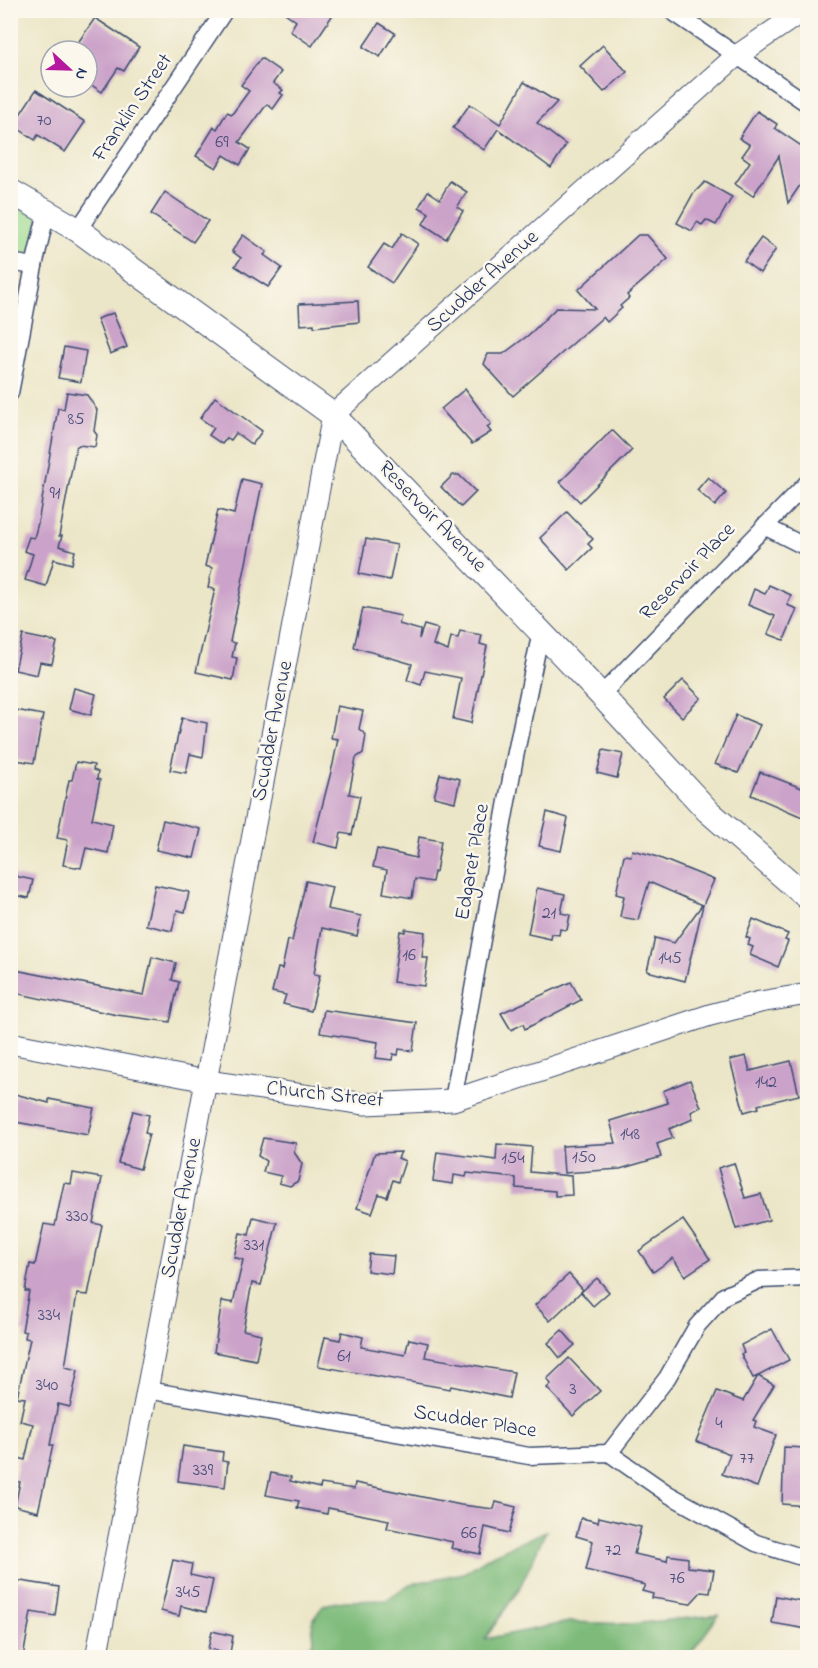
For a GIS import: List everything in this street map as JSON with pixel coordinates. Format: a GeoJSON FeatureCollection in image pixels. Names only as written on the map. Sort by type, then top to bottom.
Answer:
{"type":"FeatureCollection","features":[{"type":"Feature","properties":{"kind":"main road","name":"Reservoir Avenue"},"geometry":{"type":"LineString","coordinates":[[10,192],[78,230],[333,415],[601,694],[708,811],[807,898]]}},
{"type":"Feature","properties":{"kind":"street","name":"Franklin Street"},"geometry":{"type":"LineString","coordinates":[[78,230],[225,10]]}},
{"type":"Feature","properties":{"kind":"street"},"geometry":{"type":"LineString","coordinates":[[670,10],[735,57],[807,104]]}},
{"type":"Feature","properties":{"kind":"street","name":"Scudder Avenue"},"geometry":{"type":"LineString","coordinates":[[96,1658],[333,415],[735,57],[804,10]]}},
{"type":"Feature","properties":{"kind":"street"},"geometry":{"type":"LineString","coordinates":[[10,393],[47,211]]}},
{"type":"Feature","properties":{"kind":"street"},"geometry":{"type":"LineString","coordinates":[[10,261],[34,266]]}},
{"type":"Feature","properties":{"kind":"street","name":"Reservoir Place"},"geometry":{"type":"LineString","coordinates":[[601,694],[807,482]]}},
{"type":"Feature","properties":{"kind":"street"},"geometry":{"type":"LineString","coordinates":[[764,526],[807,548]]}},
{"type":"Feature","properties":{"kind":"street","name":"Edgaret Place"},"geometry":{"type":"LineString","coordinates":[[453,1100],[515,757],[541,632]]}},
{"type":"Feature","properties":{"kind":"street","name":"Church Street"},"geometry":{"type":"LineString","coordinates":[[10,1043],[207,1081],[365,1104],[453,1100],[710,1015],[760,1002],[807,994]]}},
{"type":"Feature","properties":{"kind":"street"},"geometry":{"type":"LineString","coordinates":[[807,1278],[759,1280],[724,1296],[697,1326],[667,1378],[609,1453],[668,1494],[756,1543],[798,1557],[807,1556]]}},
{"type":"Feature","properties":{"kind":"street","name":"Scudder Place"},"geometry":{"type":"LineString","coordinates":[[147,1390],[529,1456],[609,1453]]}},
{"type":"Feature","properties":{"kind":"green space"},"geometry":{"type":"Polygon","coordinates":[[[10,203],[39,217],[30,257],[11,254],[10,203]]]}},
{"type":"Feature","properties":{"kind":"green space"},"geometry":{"type":"Polygon","coordinates":[[[546,1531],[519,1589],[485,1639],[569,1622],[631,1624],[719,1615],[688,1657],[304,1657],[314,1640],[312,1622],[323,1605],[344,1601],[386,1600],[410,1584],[464,1573],[492,1555],[546,1531]]]}},
{"type":"Feature","properties":{"kind":"building"},"geometry":{"type":"Polygon","coordinates":[[[281,10],[336,10],[312,46],[290,31],[296,21],[281,10]]]}},
{"type":"Feature","properties":{"kind":"building"},"geometry":{"type":"Polygon","coordinates":[[[95,18],[139,47],[124,71],[118,68],[102,92],[99,90],[99,39],[80,39],[95,18]]]}},
{"type":"Feature","properties":{"kind":"building"},"geometry":{"type":"Polygon","coordinates":[[[379,23],[395,33],[380,57],[363,47],[379,23]]]}},
{"type":"Feature","properties":{"kind":"building"},"geometry":{"type":"Polygon","coordinates":[[[603,45],[627,72],[604,92],[580,66],[603,45]]]}},
{"type":"Feature","properties":{"kind":"building"},"geometry":{"type":"Polygon","coordinates":[[[261,58],[281,72],[273,83],[283,90],[280,93],[283,95],[273,109],[267,104],[239,142],[250,149],[240,165],[224,155],[216,168],[196,156],[214,127],[217,129],[227,112],[232,114],[249,91],[241,85],[261,58]]]}},
{"type":"Feature","properties":{"kind":"building"},"geometry":{"type":"Polygon","coordinates":[[[524,82],[557,102],[537,123],[566,145],[551,168],[498,129],[484,150],[453,128],[470,104],[500,124],[524,82]]]}},
{"type":"Feature","properties":{"kind":"building"},"geometry":{"type":"Polygon","coordinates":[[[36,90],[39,92],[39,99],[50,99],[85,122],[65,152],[38,135],[35,140],[13,125],[36,90]]]}},
{"type":"Feature","properties":{"kind":"building"},"geometry":{"type":"Polygon","coordinates":[[[757,111],[777,124],[775,128],[807,150],[807,175],[788,203],[779,156],[753,196],[735,184],[750,162],[742,156],[750,145],[739,138],[757,111]]]}},
{"type":"Feature","properties":{"kind":"building"},"geometry":{"type":"Polygon","coordinates":[[[450,181],[467,192],[457,207],[463,211],[446,239],[423,224],[429,213],[419,207],[428,191],[440,199],[450,181]]]}},
{"type":"Feature","properties":{"kind":"building"},"geometry":{"type":"Polygon","coordinates":[[[705,182],[732,197],[716,225],[706,220],[702,225],[697,222],[692,231],[677,223],[693,194],[705,182]]]}},
{"type":"Feature","properties":{"kind":"building"},"geometry":{"type":"Polygon","coordinates":[[[165,192],[208,221],[193,242],[151,214],[165,192]]]}},
{"type":"Feature","properties":{"kind":"building"},"geometry":{"type":"Polygon","coordinates":[[[402,233],[418,244],[392,283],[368,267],[384,244],[392,249],[402,233]]]}},
{"type":"Feature","properties":{"kind":"building"},"geometry":{"type":"Polygon","coordinates":[[[243,235],[267,252],[264,255],[282,268],[268,287],[235,266],[241,258],[232,251],[243,235]]]}},
{"type":"Feature","properties":{"kind":"building"},"geometry":{"type":"Polygon","coordinates":[[[638,235],[647,235],[668,259],[627,295],[629,298],[620,306],[622,308],[607,322],[603,317],[513,396],[484,364],[488,354],[503,354],[530,334],[556,308],[595,309],[578,290],[638,235]]]}},
{"type":"Feature","properties":{"kind":"building"},"geometry":{"type":"Polygon","coordinates":[[[761,238],[776,249],[760,273],[744,261],[761,238]]]}},
{"type":"Feature","properties":{"kind":"building"},"geometry":{"type":"Polygon","coordinates":[[[358,301],[359,322],[314,327],[314,324],[300,325],[299,304],[358,301]]]}},
{"type":"Feature","properties":{"kind":"building"},"geometry":{"type":"Polygon","coordinates":[[[113,313],[127,347],[110,354],[97,319],[113,313]]]}},
{"type":"Feature","properties":{"kind":"building"},"geometry":{"type":"Polygon","coordinates":[[[64,347],[86,351],[81,382],[58,378],[64,347]]]}},
{"type":"Feature","properties":{"kind":"building"},"geometry":{"type":"Polygon","coordinates":[[[465,389],[491,424],[487,427],[491,432],[472,444],[441,409],[465,389]]]}},
{"type":"Feature","properties":{"kind":"building"},"geometry":{"type":"Polygon","coordinates":[[[67,392],[87,395],[97,410],[94,431],[97,435],[95,447],[79,445],[76,447],[59,536],[62,536],[59,546],[75,551],[72,564],[54,559],[46,586],[25,580],[33,554],[24,551],[29,537],[34,538],[58,408],[64,409],[67,392]]]}},
{"type":"Feature","properties":{"kind":"building"},"geometry":{"type":"Polygon","coordinates":[[[215,397],[262,431],[252,445],[236,433],[231,440],[227,438],[222,444],[209,435],[214,428],[200,418],[215,397]]]}},
{"type":"Feature","properties":{"kind":"building"},"geometry":{"type":"Polygon","coordinates":[[[612,430],[632,450],[580,502],[560,482],[612,430]]]}},
{"type":"Feature","properties":{"kind":"building"},"geometry":{"type":"Polygon","coordinates":[[[453,475],[459,475],[476,492],[461,507],[441,487],[453,475]]]}},
{"type":"Feature","properties":{"kind":"building"},"geometry":{"type":"Polygon","coordinates":[[[708,477],[726,493],[715,506],[697,490],[708,477]]]}},
{"type":"Feature","properties":{"kind":"building"},"geometry":{"type":"Polygon","coordinates":[[[242,479],[262,484],[230,642],[235,643],[232,657],[237,658],[233,680],[196,672],[215,589],[208,588],[212,568],[205,566],[218,510],[234,514],[242,479]]]}},
{"type":"Feature","properties":{"kind":"building"},"geometry":{"type":"Polygon","coordinates":[[[567,512],[593,539],[588,544],[592,548],[569,570],[540,538],[567,512]]]}},
{"type":"Feature","properties":{"kind":"building"},"geometry":{"type":"Polygon","coordinates":[[[366,539],[397,545],[390,580],[359,574],[366,539]]]}},
{"type":"Feature","properties":{"kind":"building"},"geometry":{"type":"Polygon","coordinates":[[[769,585],[791,595],[787,605],[797,609],[784,640],[768,634],[775,616],[748,605],[754,589],[765,594],[769,585]]]}},
{"type":"Feature","properties":{"kind":"building"},"geometry":{"type":"Polygon","coordinates":[[[363,608],[401,616],[399,624],[420,630],[419,639],[424,625],[438,629],[433,645],[448,651],[451,637],[458,638],[460,631],[482,635],[480,644],[487,646],[471,723],[453,719],[461,678],[425,671],[421,685],[407,680],[412,664],[354,647],[363,608]]]}},
{"type":"Feature","properties":{"kind":"building"},"geometry":{"type":"Polygon","coordinates":[[[23,635],[57,642],[52,664],[40,662],[37,675],[15,670],[23,635]]]}},
{"type":"Feature","properties":{"kind":"building"},"geometry":{"type":"Polygon","coordinates":[[[683,680],[701,698],[682,717],[664,699],[683,680]]]}},
{"type":"Feature","properties":{"kind":"building"},"geometry":{"type":"Polygon","coordinates":[[[74,688],[96,694],[91,715],[69,709],[74,688]]]}},
{"type":"Feature","properties":{"kind":"building"},"geometry":{"type":"Polygon","coordinates":[[[337,706],[363,711],[359,729],[366,735],[363,753],[356,758],[349,794],[360,796],[352,835],[341,833],[338,848],[313,842],[338,739],[331,738],[337,706]]]}},
{"type":"Feature","properties":{"kind":"building"},"geometry":{"type":"Polygon","coordinates":[[[10,709],[43,715],[34,763],[10,759],[10,709]]]}},
{"type":"Feature","properties":{"kind":"building"},"geometry":{"type":"Polygon","coordinates":[[[736,715],[760,725],[738,773],[715,764],[736,715]]]}},
{"type":"Feature","properties":{"kind":"building"},"geometry":{"type":"Polygon","coordinates":[[[182,718],[207,723],[203,757],[190,754],[186,773],[170,770],[182,718]]]}},
{"type":"Feature","properties":{"kind":"building"},"geometry":{"type":"Polygon","coordinates":[[[603,750],[623,754],[617,778],[597,773],[603,750]]]}},
{"type":"Feature","properties":{"kind":"building"},"geometry":{"type":"Polygon","coordinates":[[[76,762],[94,765],[93,770],[98,772],[97,779],[100,780],[92,819],[113,824],[108,853],[86,848],[81,868],[63,865],[68,840],[57,838],[69,780],[72,780],[76,762]]]}},
{"type":"Feature","properties":{"kind":"building"},"geometry":{"type":"Polygon","coordinates":[[[760,772],[807,790],[807,819],[751,795],[760,772]]]}},
{"type":"Feature","properties":{"kind":"building"},"geometry":{"type":"Polygon","coordinates":[[[440,774],[460,779],[455,802],[434,797],[440,774]]]}},
{"type":"Feature","properties":{"kind":"building"},"geometry":{"type":"Polygon","coordinates":[[[547,812],[568,818],[561,851],[539,846],[547,812]]]}},
{"type":"Feature","properties":{"kind":"building"},"geometry":{"type":"Polygon","coordinates":[[[163,820],[201,829],[194,858],[156,850],[163,820]]]}},
{"type":"Feature","properties":{"kind":"building"},"geometry":{"type":"Polygon","coordinates":[[[419,837],[441,841],[432,882],[415,879],[412,898],[383,893],[387,870],[373,867],[377,849],[416,858],[419,837]]]}},
{"type":"Feature","properties":{"kind":"building"},"geometry":{"type":"Polygon","coordinates":[[[632,850],[652,855],[714,880],[703,905],[685,981],[647,971],[655,938],[674,943],[702,905],[649,882],[638,920],[620,917],[624,896],[616,894],[624,855],[631,856],[632,850]]]}},
{"type":"Feature","properties":{"kind":"building"},"geometry":{"type":"Polygon","coordinates":[[[10,875],[33,880],[29,898],[10,894],[10,875]]]}},
{"type":"Feature","properties":{"kind":"building"},"geometry":{"type":"Polygon","coordinates":[[[306,881],[332,887],[327,909],[361,916],[357,936],[322,928],[314,974],[320,975],[311,1011],[283,1004],[286,995],[272,992],[278,968],[282,969],[288,940],[292,941],[306,881]]]}},
{"type":"Feature","properties":{"kind":"building"},"geometry":{"type":"Polygon","coordinates":[[[155,885],[189,892],[185,912],[177,910],[172,931],[146,925],[155,885]]]}},
{"type":"Feature","properties":{"kind":"building"},"geometry":{"type":"Polygon","coordinates":[[[537,888],[565,894],[561,913],[570,915],[567,930],[560,929],[559,935],[552,934],[551,939],[528,934],[537,888]]]}},
{"type":"Feature","properties":{"kind":"building"},"geometry":{"type":"Polygon","coordinates":[[[753,919],[788,934],[785,940],[788,941],[778,967],[750,955],[753,947],[748,945],[750,939],[746,937],[753,919]]]}},
{"type":"Feature","properties":{"kind":"building"},"geometry":{"type":"Polygon","coordinates":[[[405,929],[425,932],[422,958],[428,958],[424,986],[393,982],[400,931],[405,932],[405,929]]]}},
{"type":"Feature","properties":{"kind":"building"},"geometry":{"type":"Polygon","coordinates":[[[152,957],[176,963],[172,980],[179,982],[170,1022],[117,1015],[10,992],[10,969],[144,995],[152,957]]]}},
{"type":"Feature","properties":{"kind":"building"},"geometry":{"type":"Polygon","coordinates":[[[571,982],[581,1000],[525,1029],[523,1024],[511,1030],[501,1013],[571,982]]]}},
{"type":"Feature","properties":{"kind":"building"},"geometry":{"type":"Polygon","coordinates":[[[324,1010],[417,1023],[413,1051],[399,1049],[398,1055],[393,1054],[392,1060],[376,1058],[378,1042],[320,1033],[324,1010]]]}},
{"type":"Feature","properties":{"kind":"building"},"geometry":{"type":"Polygon","coordinates":[[[746,1056],[750,1071],[791,1061],[799,1095],[758,1105],[759,1108],[744,1112],[730,1060],[746,1056]]]}},
{"type":"Feature","properties":{"kind":"building"},"geometry":{"type":"Polygon","coordinates":[[[690,1080],[701,1107],[691,1112],[693,1119],[669,1129],[673,1138],[657,1144],[661,1157],[620,1169],[564,1173],[562,1146],[616,1143],[610,1121],[668,1103],[663,1091],[690,1080]]]}},
{"type":"Feature","properties":{"kind":"building"},"geometry":{"type":"Polygon","coordinates":[[[15,1094],[49,1103],[49,1099],[94,1108],[88,1135],[10,1121],[10,1098],[14,1099],[15,1094]]]}},
{"type":"Feature","properties":{"kind":"building"},"geometry":{"type":"Polygon","coordinates":[[[133,1111],[149,1115],[145,1133],[149,1134],[140,1169],[118,1163],[133,1111]]]}},
{"type":"Feature","properties":{"kind":"building"},"geometry":{"type":"Polygon","coordinates":[[[263,1138],[296,1143],[294,1152],[302,1164],[298,1181],[290,1186],[279,1183],[281,1176],[263,1172],[266,1161],[258,1156],[263,1138]]]}},
{"type":"Feature","properties":{"kind":"building"},"geometry":{"type":"Polygon","coordinates":[[[497,1144],[532,1147],[530,1172],[571,1176],[572,1195],[555,1196],[555,1191],[516,1188],[516,1178],[467,1173],[466,1177],[454,1175],[453,1184],[433,1181],[437,1152],[496,1160],[497,1144]]]}},
{"type":"Feature","properties":{"kind":"building"},"geometry":{"type":"Polygon","coordinates":[[[401,1152],[398,1158],[405,1161],[398,1182],[393,1180],[387,1197],[379,1194],[372,1213],[357,1208],[375,1153],[401,1152]]]}},
{"type":"Feature","properties":{"kind":"building"},"geometry":{"type":"Polygon","coordinates":[[[734,1163],[745,1198],[761,1194],[769,1220],[736,1229],[718,1168],[734,1163]]]}},
{"type":"Feature","properties":{"kind":"building"},"geometry":{"type":"Polygon","coordinates":[[[73,1173],[102,1178],[93,1223],[102,1225],[88,1295],[77,1294],[65,1367],[78,1370],[70,1407],[58,1404],[50,1445],[53,1445],[38,1512],[15,1506],[20,1482],[14,1481],[19,1458],[25,1460],[33,1424],[20,1421],[25,1398],[17,1397],[30,1339],[25,1338],[26,1332],[22,1331],[29,1291],[25,1291],[30,1264],[35,1265],[44,1224],[55,1226],[64,1183],[71,1184],[73,1173]]]}},
{"type":"Feature","properties":{"kind":"building"},"geometry":{"type":"Polygon","coordinates":[[[253,1217],[277,1223],[261,1285],[252,1283],[243,1330],[261,1334],[256,1360],[214,1352],[222,1301],[233,1303],[243,1260],[234,1257],[240,1233],[249,1235],[253,1217]]]}},
{"type":"Feature","properties":{"kind":"building"},"geometry":{"type":"Polygon","coordinates":[[[683,1220],[710,1259],[685,1276],[673,1258],[653,1272],[639,1251],[683,1220]]]}},
{"type":"Feature","properties":{"kind":"building"},"geometry":{"type":"Polygon","coordinates":[[[369,1254],[394,1256],[392,1274],[367,1271],[369,1254]]]}},
{"type":"Feature","properties":{"kind":"building"},"geometry":{"type":"Polygon","coordinates":[[[569,1274],[583,1290],[550,1321],[535,1305],[569,1274]]]}},
{"type":"Feature","properties":{"kind":"building"},"geometry":{"type":"Polygon","coordinates":[[[597,1278],[609,1292],[593,1306],[581,1292],[597,1278]]]}},
{"type":"Feature","properties":{"kind":"building"},"geometry":{"type":"Polygon","coordinates":[[[772,1329],[789,1360],[753,1378],[741,1354],[744,1353],[741,1345],[772,1329]]]}},
{"type":"Feature","properties":{"kind":"building"},"geometry":{"type":"Polygon","coordinates":[[[562,1330],[575,1345],[560,1358],[548,1343],[562,1330]]]}},
{"type":"Feature","properties":{"kind":"building"},"geometry":{"type":"Polygon","coordinates":[[[342,1332],[363,1337],[361,1347],[405,1355],[409,1339],[428,1343],[425,1357],[514,1372],[509,1398],[451,1386],[450,1389],[318,1366],[325,1337],[340,1340],[342,1332]]]}},
{"type":"Feature","properties":{"kind":"building"},"geometry":{"type":"Polygon","coordinates":[[[569,1358],[600,1391],[573,1416],[547,1388],[551,1384],[547,1379],[569,1358]]]}},
{"type":"Feature","properties":{"kind":"building"},"geometry":{"type":"Polygon","coordinates":[[[758,1376],[774,1385],[753,1420],[756,1421],[754,1427],[776,1435],[757,1487],[722,1474],[730,1454],[696,1441],[717,1391],[743,1401],[758,1376]]]}},
{"type":"Feature","properties":{"kind":"building"},"geometry":{"type":"Polygon","coordinates":[[[183,1446],[223,1452],[222,1461],[228,1462],[225,1487],[178,1481],[183,1446]]]}},
{"type":"Feature","properties":{"kind":"building"},"geometry":{"type":"Polygon","coordinates":[[[784,1447],[807,1448],[807,1506],[782,1504],[784,1447]]]}},
{"type":"Feature","properties":{"kind":"building"},"geometry":{"type":"Polygon","coordinates":[[[271,1473],[291,1477],[290,1481],[320,1488],[321,1484],[354,1489],[355,1483],[461,1505],[494,1509],[496,1502],[516,1507],[509,1533],[485,1527],[480,1554],[451,1548],[453,1542],[387,1528],[389,1520],[328,1508],[327,1514],[297,1508],[299,1501],[266,1495],[271,1473]]]}},
{"type":"Feature","properties":{"kind":"building"},"geometry":{"type":"Polygon","coordinates":[[[599,1517],[641,1527],[634,1554],[667,1561],[668,1555],[688,1558],[688,1567],[714,1570],[710,1593],[701,1592],[690,1604],[652,1598],[653,1594],[642,1591],[645,1585],[586,1570],[593,1541],[576,1536],[581,1518],[598,1522],[599,1517]]]}},
{"type":"Feature","properties":{"kind":"building"},"geometry":{"type":"Polygon","coordinates":[[[173,1560],[192,1564],[190,1575],[213,1580],[206,1612],[181,1606],[179,1616],[161,1611],[173,1560]]]}},
{"type":"Feature","properties":{"kind":"building"},"geometry":{"type":"Polygon","coordinates":[[[14,1580],[59,1587],[55,1616],[31,1612],[23,1658],[10,1658],[10,1600],[14,1580]]]}},
{"type":"Feature","properties":{"kind":"building"},"geometry":{"type":"Polygon","coordinates":[[[776,1596],[807,1602],[807,1629],[772,1623],[776,1596]]]}},
{"type":"Feature","properties":{"kind":"building"},"geometry":{"type":"Polygon","coordinates":[[[212,1631],[233,1636],[230,1653],[208,1649],[212,1631]]]}}]}
